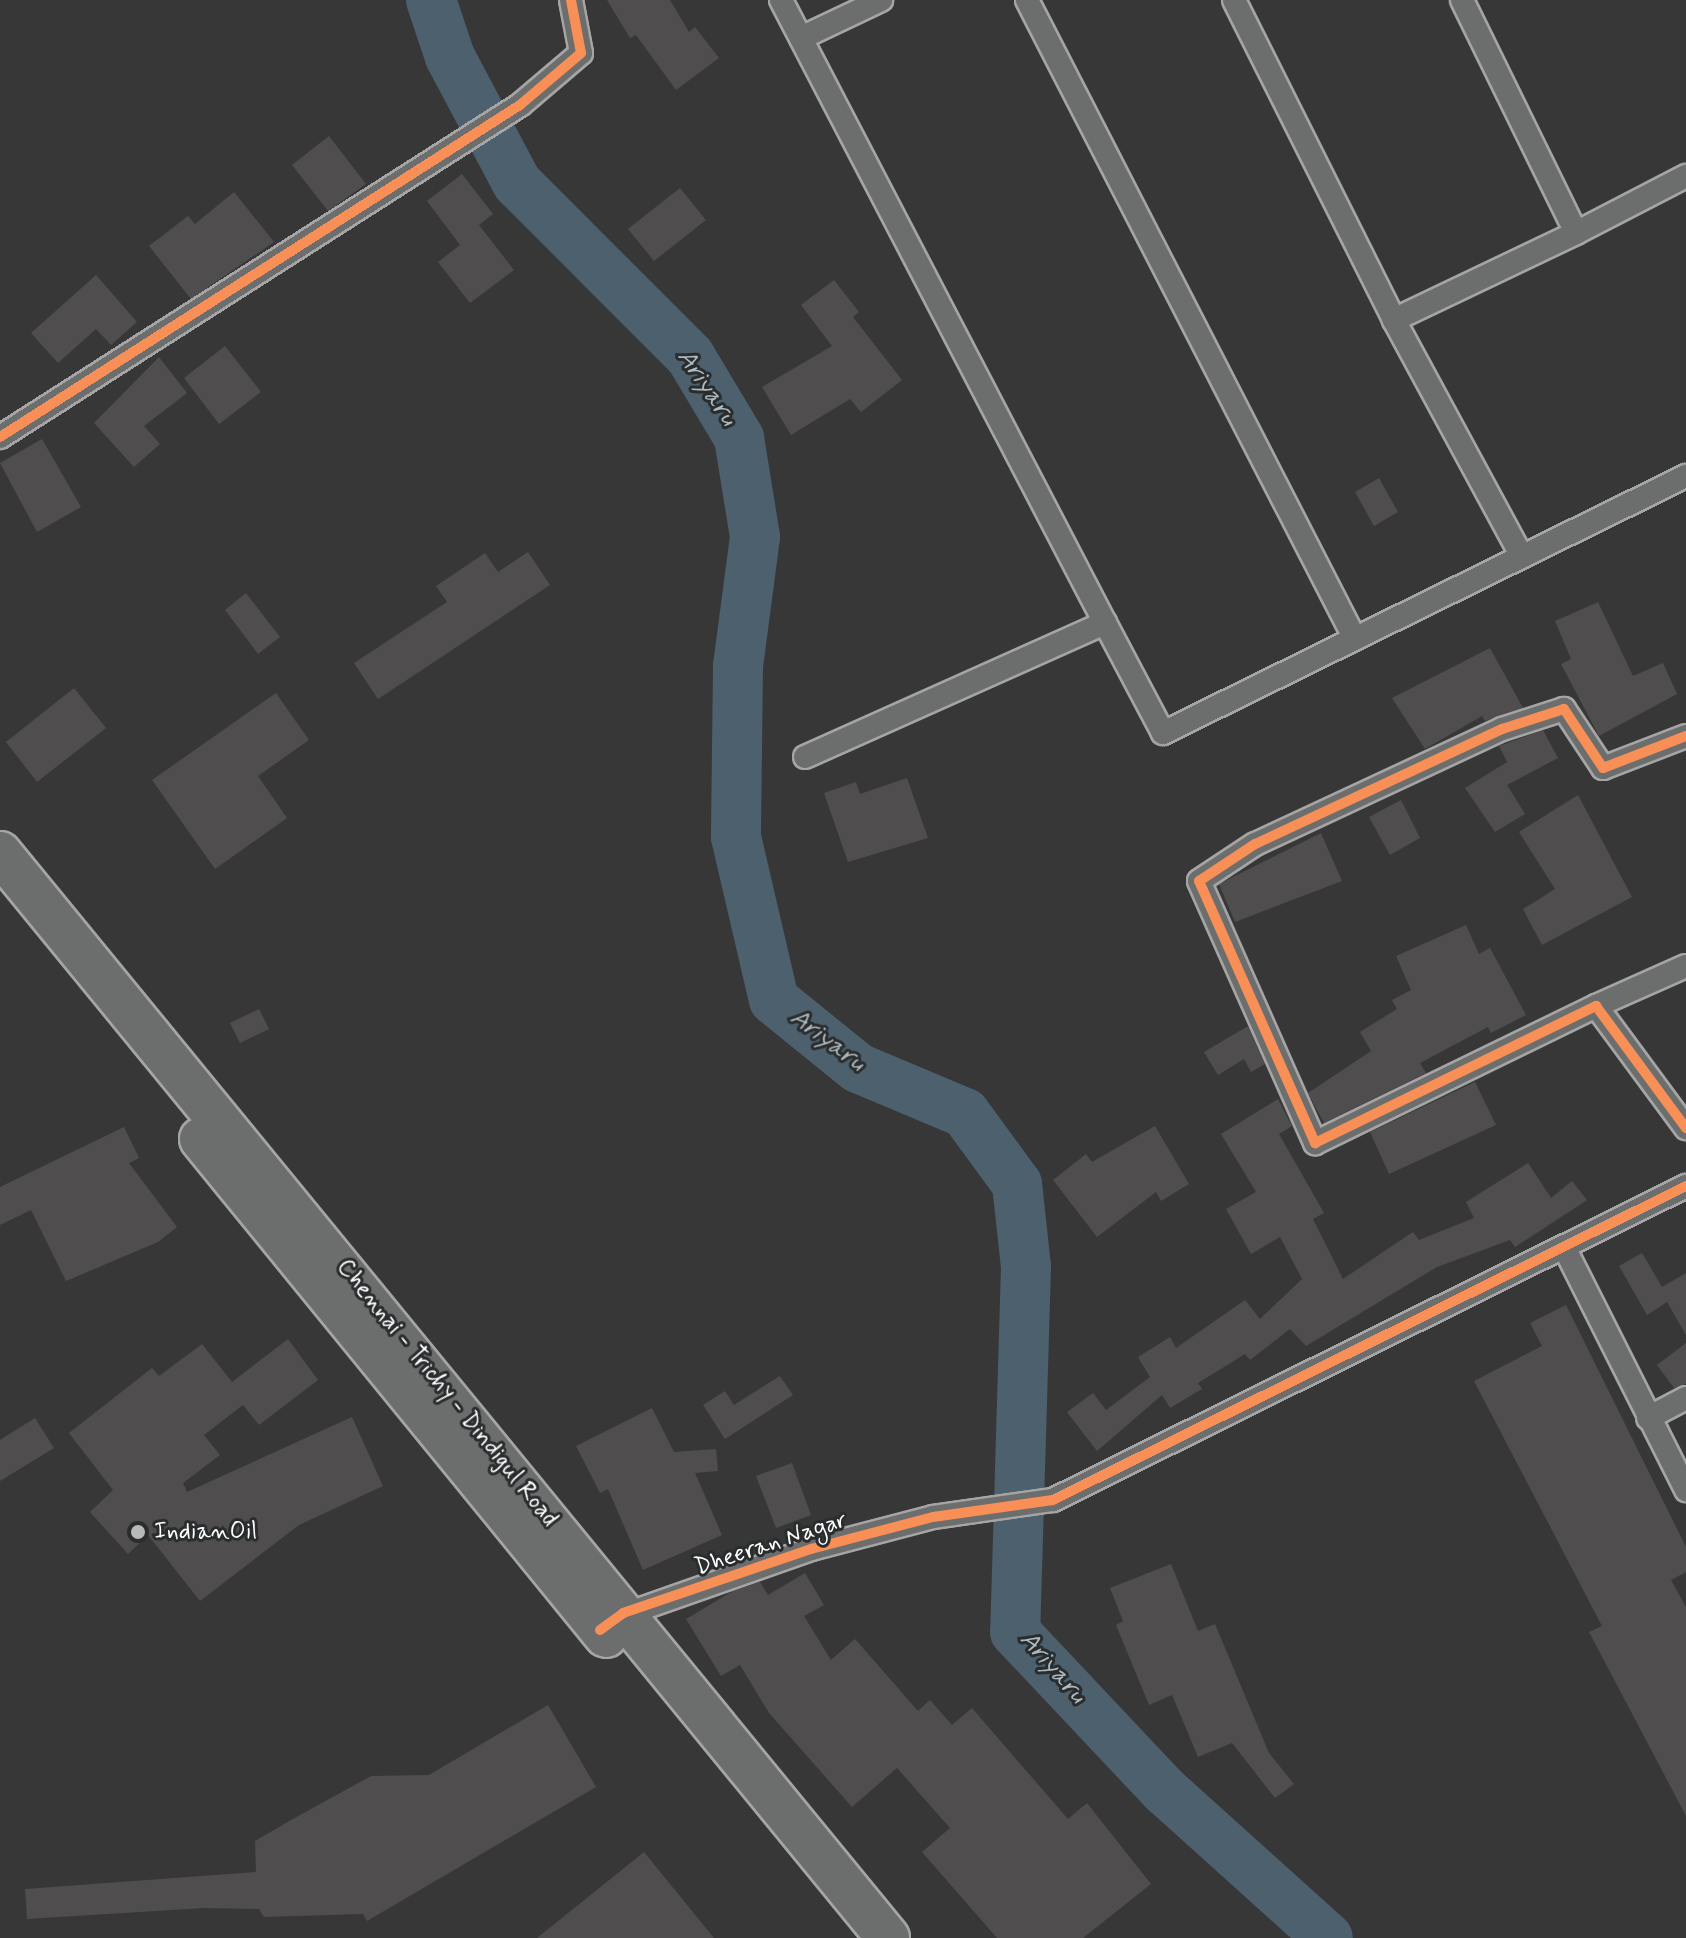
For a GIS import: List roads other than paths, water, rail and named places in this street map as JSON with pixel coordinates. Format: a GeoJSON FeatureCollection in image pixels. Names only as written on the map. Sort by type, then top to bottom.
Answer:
{"type":"FeatureCollection","features":[{"type":"Feature","properties":{"kind":"highway","name":"Chennai - Trichy - Dindigul Road"},"geometry":{"type":"LineString","coordinates":[[0,853],[612,1622],[852,1938]]}},
{"type":"Feature","properties":{"kind":"highway","name":"Chennai - Trichy - Dindigul Road"},"geometry":{"type":"LineString","coordinates":[[0,896],[612,1622],[888,1938]]}},
{"type":"Feature","properties":{"kind":"street"},"geometry":{"type":"LineString","coordinates":[[0,437],[459,149],[520,105],[581,53],[571,0]]}},
{"type":"Feature","properties":{"kind":"street"},"geometry":{"type":"LineString","coordinates":[[781,0],[1163,733],[1686,476]]}},
{"type":"Feature","properties":{"kind":"street"},"geometry":{"type":"LineString","coordinates":[[801,38],[881,0]]}},
{"type":"Feature","properties":{"kind":"street"},"geometry":{"type":"LineString","coordinates":[[1027,0],[1355,639]]}},
{"type":"Feature","properties":{"kind":"street"},"geometry":{"type":"LineString","coordinates":[[1234,0],[1394,320],[1522,557]]}},
{"type":"Feature","properties":{"kind":"street"},"geometry":{"type":"LineString","coordinates":[[1462,0],[1576,233]]}},
{"type":"Feature","properties":{"kind":"street"},"geometry":{"type":"LineString","coordinates":[[1394,320],[1576,233],[1686,176]]}},
{"type":"Feature","properties":{"kind":"street"},"geometry":{"type":"LineString","coordinates":[[805,757],[1105,623]]}},
{"type":"Feature","properties":{"kind":"street"},"geometry":{"type":"LineString","coordinates":[[1686,736],[1603,768],[1564,709],[1502,729],[1255,844],[1199,881],[1315,1143],[1596,1006],[1686,966]]}},
{"type":"Feature","properties":{"kind":"street"},"geometry":{"type":"LineString","coordinates":[[1596,1006],[1686,1128]]}},
{"type":"Feature","properties":{"kind":"street","name":"Dheeran Nagar"},"geometry":{"type":"LineString","coordinates":[[612,1622],[811,1549],[933,1517],[1053,1500],[1565,1249],[1686,1186]]}},
{"type":"Feature","properties":{"kind":"street"},"geometry":{"type":"LineString","coordinates":[[1565,1249],[1686,1490]]}},
{"type":"Feature","properties":{"kind":"street"},"geometry":{"type":"LineString","coordinates":[[1648,1418],[1686,1398]]}},
{"type":"Feature","properties":{"kind":"waterway","name":"Ariyaru"},"geometry":{"type":"LineString","coordinates":[[431,0],[450,57],[517,183],[690,356],[739,438],[755,537],[738,666],[736,837],[774,1000],[858,1068],[965,1113],[1017,1184],[1026,1267],[1015,1632],[1165,1791],[1328,1938]]}},
{"type":"Feature","properties":{"kind":"place","name":"IndianOil"},"geometry":{"type":"Point","coordinates":[138,1532]}}]}
